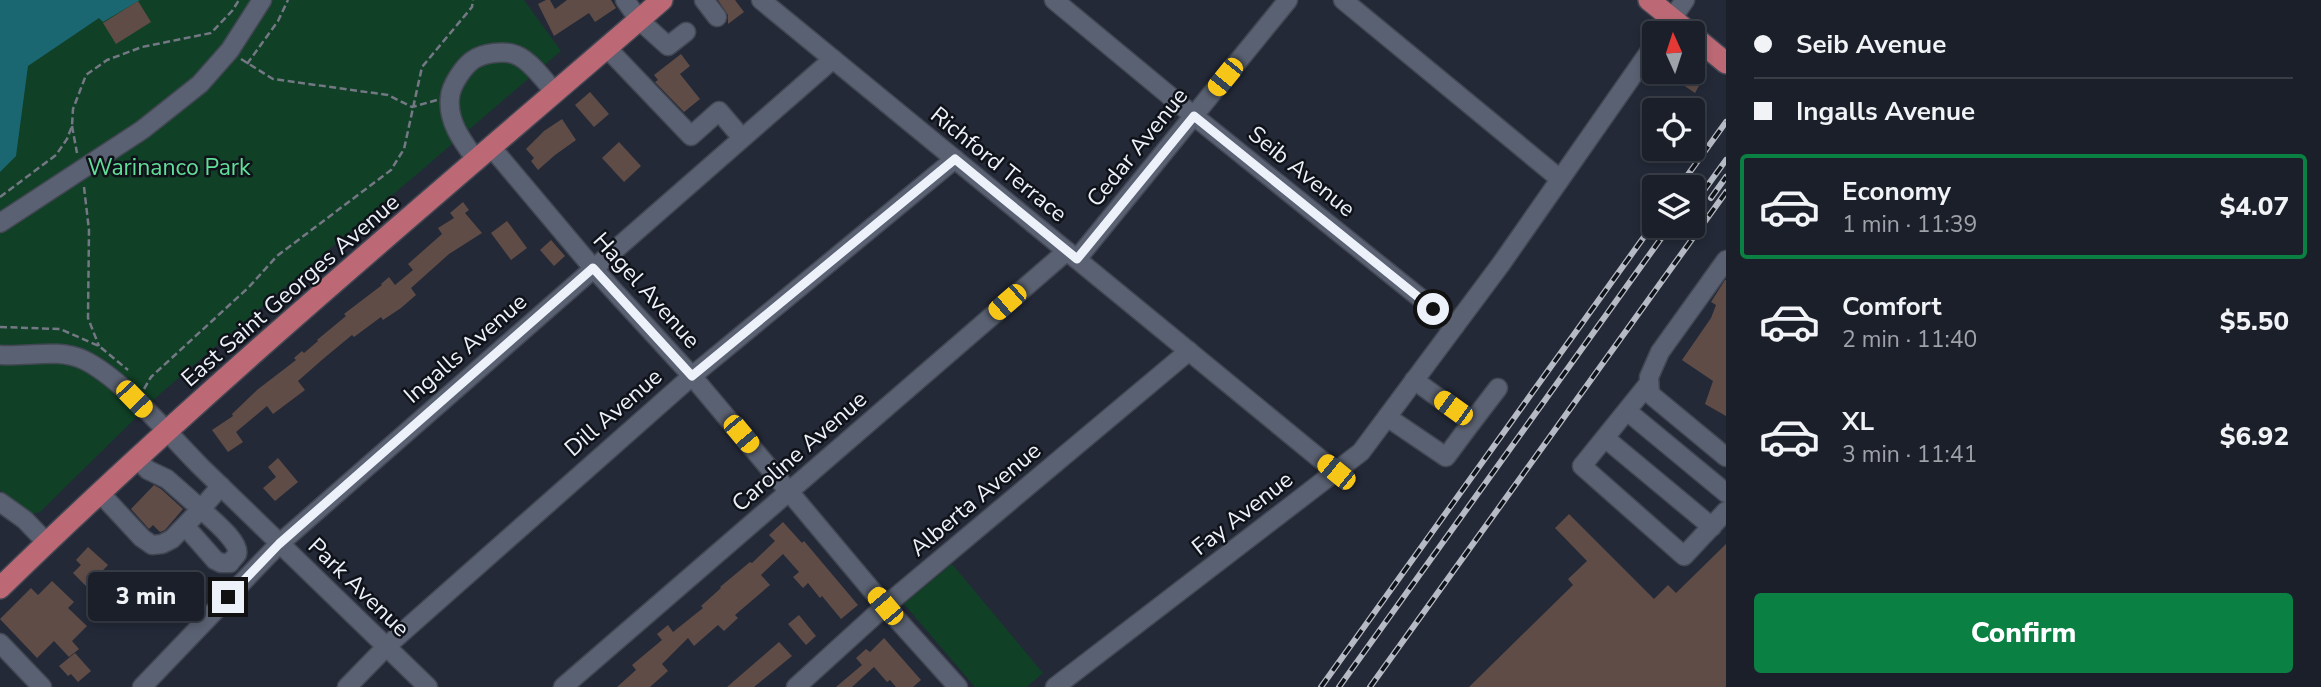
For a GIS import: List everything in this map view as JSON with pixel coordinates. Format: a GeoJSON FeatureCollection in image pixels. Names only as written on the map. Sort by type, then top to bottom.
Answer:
{"type":"FeatureCollection","features":[{"type":"Feature","properties":{"kind":"main road","name":"East Saint Georges Avenue"},"geometry":{"type":"LineString","coordinates":[[0,589],[47,542],[277,334],[662,0]]}},
{"type":"Feature","properties":{"kind":"main road"},"geometry":{"type":"LineString","coordinates":[[1649,0],[1664,21]]}},
{"type":"Feature","properties":{"kind":"main road"},"geometry":{"type":"LineString","coordinates":[[1705,46],[1726,63]]}},
{"type":"Feature","properties":{"kind":"street"},"geometry":{"type":"LineString","coordinates":[[0,223],[142,130],[200,84],[230,50],[262,0]]}},
{"type":"Feature","properties":{"kind":"street"},"geometry":{"type":"LineString","coordinates":[[625,0],[639,20],[668,46],[686,32]]}},
{"type":"Feature","properties":{"kind":"street"},"geometry":{"type":"LineString","coordinates":[[704,0],[717,17]]}},
{"type":"Feature","properties":{"kind":"street","name":"Richford Terrace"},"geometry":{"type":"LineString","coordinates":[[761,0],[1336,472]]}},
{"type":"Feature","properties":{"kind":"street","name":"Seib Avenue"},"geometry":{"type":"LineString","coordinates":[[1054,0],[1455,326]]}},
{"type":"Feature","properties":{"kind":"street","name":"Cedar Avenue"},"geometry":{"type":"LineString","coordinates":[[1072,255],[1194,116],[1288,0]]}},
{"type":"Feature","properties":{"kind":"street"},"geometry":{"type":"LineString","coordinates":[[1343,0],[1560,179]]}},
{"type":"Feature","properties":{"kind":"street"},"geometry":{"type":"LineString","coordinates":[[1670,21],[1685,0]]}},
{"type":"Feature","properties":{"kind":"street"},"geometry":{"type":"LineString","coordinates":[[607,48],[691,136],[719,111],[742,138]]}},
{"type":"Feature","properties":{"kind":"street"},"geometry":{"type":"LineString","coordinates":[[485,154],[457,135],[450,95],[459,76],[473,60],[492,53],[516,54],[535,70],[555,93]]}},
{"type":"Feature","properties":{"kind":"street","name":"Ingalls Avenue"},"geometry":{"type":"LineString","coordinates":[[142,687],[279,544],[833,59]]}},
{"type":"Feature","properties":{"kind":"street","name":"Fay Avenue"},"geometry":{"type":"LineString","coordinates":[[1058,686],[1361,452],[1455,326],[1642,62]]}},
{"type":"Feature","properties":{"kind":"street","name":"Hagel Avenue"},"geometry":{"type":"LineString","coordinates":[[485,154],[692,376],[885,606],[958,687]]}},
{"type":"Feature","properties":{"kind":"street","name":"Dill Avenue"},"geometry":{"type":"LineString","coordinates":[[347,687],[386,647],[692,376],[955,159]]}},
{"type":"Feature","properties":{"kind":"street","name":"Caroline Avenue"},"geometry":{"type":"LineString","coordinates":[[564,687],[789,492],[1072,255]]}},
{"type":"Feature","properties":{"kind":"street"},"geometry":{"type":"LineString","coordinates":[[1726,260],[1660,352],[1649,377],[1650,394],[1726,457]]}},
{"type":"Feature","properties":{"kind":"street","name":"Alberta Avenue"},"geometry":{"type":"LineString","coordinates":[[796,687],[885,606],[1189,351]]}},
{"type":"Feature","properties":{"kind":"street","name":"Park Avenue"},"geometry":{"type":"LineString","coordinates":[[0,355],[61,353],[83,360],[100,370],[134,399],[279,544],[428,687]]}},
{"type":"Feature","properties":{"kind":"street"},"geometry":{"type":"LineString","coordinates":[[1414,380],[1472,422]]}},
{"type":"Feature","properties":{"kind":"street"},"geometry":{"type":"LineString","coordinates":[[1649,383],[1582,466],[1684,556],[1726,512]]}},
{"type":"Feature","properties":{"kind":"street"},"geometry":{"type":"LineString","coordinates":[[1387,417],[1446,457],[1498,388]]}},
{"type":"Feature","properties":{"kind":"street"},"geometry":{"type":"LineString","coordinates":[[1627,411],[1726,492]]}},
{"type":"Feature","properties":{"kind":"street"},"geometry":{"type":"LineString","coordinates":[[1605,438],[1712,527]]}},
{"type":"Feature","properties":{"kind":"street"},"geometry":{"type":"LineString","coordinates":[[138,460],[148,470],[167,479],[235,541],[237,555],[230,563],[215,560],[185,526]]}},
{"type":"Feature","properties":{"kind":"street"},"geometry":{"type":"LineString","coordinates":[[101,494],[142,538],[152,545],[172,539],[221,486]]}},
{"type":"Feature","properties":{"kind":"street"},"geometry":{"type":"LineString","coordinates":[[0,502],[25,520],[47,542]]}},
{"type":"Feature","properties":{"kind":"street"},"geometry":{"type":"LineString","coordinates":[[0,643],[42,687]]}},
{"type":"Feature","properties":{"kind":"path"},"geometry":{"type":"LineString","coordinates":[[99,346],[88,318],[89,230],[72,126],[72,110],[86,75],[107,60],[142,47],[211,33],[239,0]]}},
{"type":"Feature","properties":{"kind":"path"},"geometry":{"type":"LineString","coordinates":[[247,64],[278,21],[288,0]]}},
{"type":"Feature","properties":{"kind":"path"},"geometry":{"type":"LineString","coordinates":[[134,399],[150,377],[249,287],[277,256],[391,170],[404,149],[422,67],[472,7],[473,0]]}},
{"type":"Feature","properties":{"kind":"path"},"geometry":{"type":"LineString","coordinates":[[230,50],[247,64],[273,79],[388,95],[412,107],[450,95]]}},
{"type":"Feature","properties":{"kind":"path"},"geometry":{"type":"LineString","coordinates":[[0,197],[56,155],[72,126]]}},
{"type":"Feature","properties":{"kind":"green space","name":"Warinanco Park"},"geometry":{"type":"Polygon","coordinates":[[[0,0],[524,0],[561,51],[160,394],[40,512],[33,514],[0,490],[0,0]]]}},
{"type":"Feature","properties":{"kind":"green space"},"geometry":{"type":"Polygon","coordinates":[[[952,564],[1043,673],[1027,687],[975,687],[904,604],[952,564]]]}},
{"type":"Feature","properties":{"kind":"water"},"geometry":{"type":"Polygon","coordinates":[[[0,0],[140,0],[103,22],[99,18],[28,66],[16,156],[0,172],[0,0]]]}},
{"type":"Feature","properties":{"kind":"building"},"geometry":{"type":"Polygon","coordinates":[[[550,0],[555,9],[567,0],[611,0],[616,8],[595,22],[589,13],[554,36],[538,4],[550,0]]]}},
{"type":"Feature","properties":{"kind":"building"},"geometry":{"type":"Polygon","coordinates":[[[718,0],[735,0],[744,12],[728,24],[728,15],[718,0]]]}},
{"type":"Feature","properties":{"kind":"building"},"geometry":{"type":"Polygon","coordinates":[[[138,1],[151,22],[116,44],[103,23],[138,1]]]}},
{"type":"Feature","properties":{"kind":"building"},"geometry":{"type":"Polygon","coordinates":[[[681,54],[690,66],[680,74],[700,99],[684,112],[655,82],[658,80],[654,75],[681,54]]]}},
{"type":"Feature","properties":{"kind":"building"},"geometry":{"type":"Polygon","coordinates":[[[1682,84],[1700,84],[1695,93],[1682,84]]]}},
{"type":"Feature","properties":{"kind":"building"},"geometry":{"type":"Polygon","coordinates":[[[590,92],[609,114],[594,127],[575,105],[590,92]]]}},
{"type":"Feature","properties":{"kind":"building"},"geometry":{"type":"Polygon","coordinates":[[[562,119],[576,140],[538,170],[531,161],[534,158],[526,149],[544,131],[562,119]]]}},
{"type":"Feature","properties":{"kind":"building"},"geometry":{"type":"Polygon","coordinates":[[[619,142],[641,166],[624,182],[602,158],[619,142]]]}},
{"type":"Feature","properties":{"kind":"building"},"geometry":{"type":"Polygon","coordinates":[[[463,202],[469,210],[465,213],[482,233],[449,254],[411,288],[416,295],[401,308],[383,320],[381,317],[354,337],[352,335],[298,381],[305,390],[273,414],[267,406],[236,432],[243,442],[228,452],[212,430],[233,416],[257,390],[296,360],[294,358],[302,351],[304,353],[346,316],[344,314],[389,277],[395,285],[413,270],[408,264],[442,234],[438,228],[454,218],[450,213],[463,202]]]}},
{"type":"Feature","properties":{"kind":"building"},"geometry":{"type":"Polygon","coordinates":[[[507,221],[527,248],[511,260],[491,233],[507,221]]]}},
{"type":"Feature","properties":{"kind":"building"},"geometry":{"type":"Polygon","coordinates":[[[551,240],[565,256],[554,266],[540,250],[551,240]]]}},
{"type":"Feature","properties":{"kind":"building"},"geometry":{"type":"Polygon","coordinates":[[[1725,280],[1726,416],[1705,404],[1713,381],[1682,360],[1711,318],[1716,305],[1711,302],[1725,280]]]}},
{"type":"Feature","properties":{"kind":"building"},"geometry":{"type":"Polygon","coordinates":[[[278,458],[298,482],[275,501],[263,488],[276,477],[268,467],[278,458]]]}},
{"type":"Feature","properties":{"kind":"building"},"geometry":{"type":"Polygon","coordinates":[[[154,485],[183,509],[165,530],[160,532],[153,525],[149,529],[131,509],[154,485]]]}},
{"type":"Feature","properties":{"kind":"building"},"geometry":{"type":"Polygon","coordinates":[[[1569,514],[1654,599],[1668,585],[1676,593],[1726,544],[1726,687],[1469,687],[1573,585],[1568,579],[1587,561],[1555,528],[1569,514]]]}},
{"type":"Feature","properties":{"kind":"building"},"geometry":{"type":"Polygon","coordinates":[[[783,522],[802,543],[804,541],[858,605],[841,619],[808,583],[803,588],[793,577],[799,572],[783,554],[761,575],[770,585],[735,615],[738,618],[724,631],[718,625],[694,646],[688,638],[662,664],[668,671],[650,687],[617,687],[636,670],[632,665],[662,640],[657,634],[668,625],[673,632],[703,608],[701,606],[720,587],[752,563],[775,541],[769,535],[783,522]]]}},
{"type":"Feature","properties":{"kind":"building"},"geometry":{"type":"Polygon","coordinates":[[[88,547],[108,565],[87,587],[73,573],[81,565],[76,560],[88,547]]]}},
{"type":"Feature","properties":{"kind":"building"},"geometry":{"type":"Polygon","coordinates":[[[52,581],[74,602],[68,608],[87,626],[72,641],[79,649],[69,657],[54,641],[37,658],[0,619],[31,588],[38,595],[52,581]]]}},
{"type":"Feature","properties":{"kind":"building"},"geometry":{"type":"Polygon","coordinates":[[[799,615],[816,636],[806,645],[788,624],[799,615]]]}},
{"type":"Feature","properties":{"kind":"building"},"geometry":{"type":"Polygon","coordinates":[[[884,638],[921,680],[913,687],[896,687],[890,680],[887,682],[874,667],[852,687],[836,687],[862,665],[856,658],[866,649],[870,652],[884,638]]]}},
{"type":"Feature","properties":{"kind":"building"},"geometry":{"type":"Polygon","coordinates":[[[779,642],[792,656],[754,687],[727,687],[779,642]]]}},
{"type":"Feature","properties":{"kind":"building"},"geometry":{"type":"Polygon","coordinates":[[[75,653],[91,671],[78,682],[59,666],[75,653]]]}},
{"type":"Feature","properties":{"kind":"railway"},"geometry":{"type":"LineString","coordinates":[[1688,175],[1726,122]]}},
{"type":"Feature","properties":{"kind":"railway"},"geometry":{"type":"LineString","coordinates":[[1705,189],[1726,160]]}},
{"type":"Feature","properties":{"kind":"railway"},"geometry":{"type":"LineString","coordinates":[[1711,198],[1726,177]]}},
{"type":"Feature","properties":{"kind":"railway"},"geometry":{"type":"LineString","coordinates":[[1370,687],[1726,192]]}},
{"type":"Feature","properties":{"kind":"railway"},"geometry":{"type":"LineString","coordinates":[[1321,687],[1643,238]]}},
{"type":"Feature","properties":{"kind":"railway"},"geometry":{"type":"LineString","coordinates":[[1339,687],[1661,238]]}},
{"type":"Feature","properties":{"kind":"route"},"geometry":{"type":"LineString","coordinates":[[228,597],[279,544],[593,268],[692,376],[955,159],[1077,259],[1194,116],[1433,309]]}}]}
